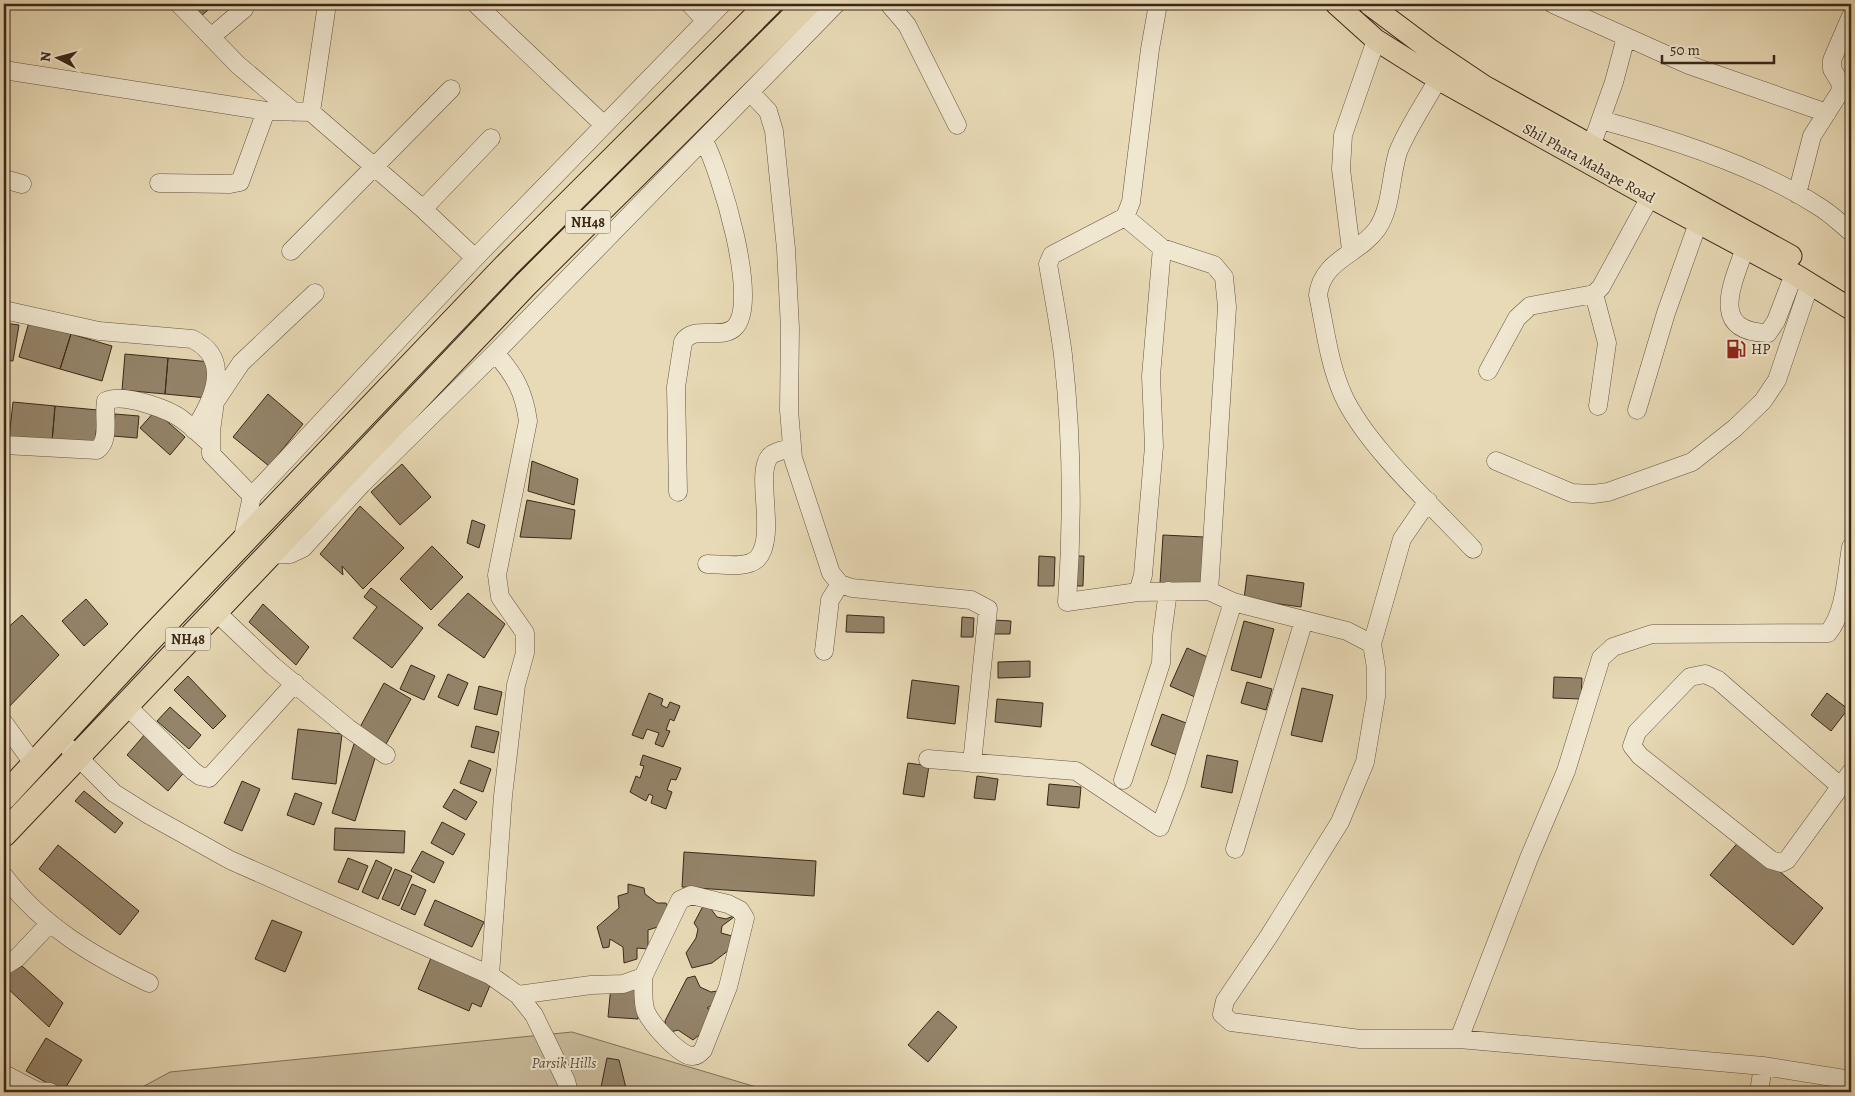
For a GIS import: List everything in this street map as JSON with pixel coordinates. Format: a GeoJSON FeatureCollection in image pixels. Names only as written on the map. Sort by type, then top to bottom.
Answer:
{"type":"FeatureCollection","features":[{"type":"Feature","properties":{"kind":"highway","name":"NH48"},"geometry":{"type":"LineString","coordinates":[[4,797],[58,736],[506,266],[768,4]]}},
{"type":"Feature","properties":{"kind":"highway","name":"NH48"},"geometry":{"type":"LineString","coordinates":[[4,834],[525,286],[807,4]]}},
{"type":"Feature","properties":{"kind":"highway"},"geometry":{"type":"LineString","coordinates":[[148,641],[168,660]]}},
{"type":"Feature","properties":{"kind":"main road","name":"Shil Phata Mahape Road"},"geometry":{"type":"LineString","coordinates":[[1336,4],[1376,40],[1438,79],[1589,153],[1706,207],[1818,272],[1851,294]]}},
{"type":"Feature","properties":{"kind":"main road","name":"Shil Phata Mahape Road"},"geometry":{"type":"LineString","coordinates":[[1369,4],[1429,49],[1589,153],[1650,197],[1802,279],[1851,309]]}},
{"type":"Feature","properties":{"kind":"street"},"geometry":{"type":"LineString","coordinates":[[179,4],[260,86],[302,112],[375,167],[423,208],[475,258]]}},
{"type":"Feature","properties":{"kind":"street"},"geometry":{"type":"LineString","coordinates":[[211,37],[244,9],[246,4]]}},
{"type":"Feature","properties":{"kind":"street"},"geometry":{"type":"LineString","coordinates":[[302,112],[327,4]]}},
{"type":"Feature","properties":{"kind":"street"},"geometry":{"type":"LineString","coordinates":[[690,4],[705,20]]}},
{"type":"Feature","properties":{"kind":"street"},"geometry":{"type":"LineString","coordinates":[[241,544],[252,496],[475,258],[722,4]]}},
{"type":"Feature","properties":{"kind":"street"},"geometry":{"type":"LineString","coordinates":[[268,555],[290,554],[302,548],[362,484],[496,353],[836,4]]}},
{"type":"Feature","properties":{"kind":"street"},"geometry":{"type":"LineString","coordinates":[[889,4],[907,25],[957,125]]}},
{"type":"Feature","properties":{"kind":"street"},"geometry":{"type":"LineString","coordinates":[[1158,4],[1150,49],[1131,202],[1125,217],[1052,254],[1048,264],[1063,354],[1069,431],[1072,513],[1067,602],[1138,592],[1209,590],[1233,602],[1347,631],[1372,644]]}},
{"type":"Feature","properties":{"kind":"street"},"geometry":{"type":"LineString","coordinates":[[1553,4],[1689,65],[1827,113]]}},
{"type":"Feature","properties":{"kind":"street"},"geometry":{"type":"LineString","coordinates":[[478,5],[604,125]]}},
{"type":"Feature","properties":{"kind":"street"},"geometry":{"type":"LineString","coordinates":[[1796,194],[1812,136],[1840,92],[1841,84],[1832,69],[1832,60],[1851,16]]}},
{"type":"Feature","properties":{"kind":"street"},"geometry":{"type":"LineString","coordinates":[[1589,153],[1614,82],[1626,37]]}},
{"type":"Feature","properties":{"kind":"street"},"geometry":{"type":"LineString","coordinates":[[1351,250],[1341,169],[1343,135],[1376,40]]}},
{"type":"Feature","properties":{"kind":"street"},"geometry":{"type":"LineString","coordinates":[[4,70],[266,111],[302,112]]}},
{"type":"Feature","properties":{"kind":"street"},"geometry":{"type":"LineString","coordinates":[[1438,79],[1400,149],[1386,207],[1377,228],[1366,240],[1328,270],[1319,283],[1318,295],[1333,366],[1343,395],[1362,426],[1390,460],[1473,549]]}},
{"type":"Feature","properties":{"kind":"street"},"geometry":{"type":"LineString","coordinates":[[292,251],[450,89]]}},
{"type":"Feature","properties":{"kind":"street"},"geometry":{"type":"LineString","coordinates":[[750,92],[768,111],[774,130],[786,249],[793,458],[831,572],[840,584],[876,591],[971,600],[988,609],[972,763]]}},
{"type":"Feature","properties":{"kind":"street"},"geometry":{"type":"LineString","coordinates":[[159,183],[230,184],[240,182],[266,111]]}},
{"type":"Feature","properties":{"kind":"street"},"geometry":{"type":"LineString","coordinates":[[1601,120],[1648,133],[1770,179],[1819,206],[1851,232]]}},
{"type":"Feature","properties":{"kind":"street"},"geometry":{"type":"LineString","coordinates":[[423,208],[491,138]]}},
{"type":"Feature","properties":{"kind":"street"},"geometry":{"type":"LineString","coordinates":[[678,492],[676,387],[683,342],[686,337],[692,334],[725,332],[734,328],[741,319],[743,292],[734,222],[714,159],[704,140]]}},
{"type":"Feature","properties":{"kind":"street"},"geometry":{"type":"LineString","coordinates":[[4,179],[22,184]]}},
{"type":"Feature","properties":{"kind":"street"},"geometry":{"type":"LineString","coordinates":[[1488,371],[1517,318],[1530,306],[1594,294],[1601,287],[1650,197]]}},
{"type":"Feature","properties":{"kind":"street"},"geometry":{"type":"LineString","coordinates":[[1125,217],[1162,248],[1214,266],[1224,277],[1227,307],[1209,590]]}},
{"type":"Feature","properties":{"kind":"street"},"geometry":{"type":"LineString","coordinates":[[1637,410],[1666,313],[1698,223]]}},
{"type":"Feature","properties":{"kind":"street"},"geometry":{"type":"LineString","coordinates":[[1138,592],[1143,575],[1154,446],[1151,376],[1162,248]]}},
{"type":"Feature","properties":{"kind":"street"},"geometry":{"type":"LineString","coordinates":[[1745,248],[1730,295],[1729,312],[1735,324],[1756,333],[1768,333],[1802,279]]}},
{"type":"Feature","properties":{"kind":"street"},"geometry":{"type":"LineString","coordinates":[[1496,461],[1572,493],[1593,494],[1608,492],[1692,462],[1736,428],[1763,401],[1777,380],[1802,279]]}},
{"type":"Feature","properties":{"kind":"street"},"geometry":{"type":"LineString","coordinates":[[252,496],[211,454],[215,402],[241,363],[316,293]]}},
{"type":"Feature","properties":{"kind":"street"},"geometry":{"type":"LineString","coordinates":[[1594,294],[1607,342],[1598,406]]}},
{"type":"Feature","properties":{"kind":"street"},"geometry":{"type":"LineString","coordinates":[[4,310],[99,331],[192,339],[199,343],[211,357],[217,373],[215,391],[207,410],[194,430]]}},
{"type":"Feature","properties":{"kind":"street"},"geometry":{"type":"LineString","coordinates":[[490,974],[504,787],[516,685],[525,653],[525,633],[500,597],[497,574],[528,421],[525,398],[510,370],[496,353]]}},
{"type":"Feature","properties":{"kind":"street"},"geometry":{"type":"LineString","coordinates":[[4,445],[97,450],[102,446],[105,438],[106,401],[112,398],[126,399],[168,411],[183,420],[211,444]]}},
{"type":"Feature","properties":{"kind":"street"},"geometry":{"type":"LineString","coordinates":[[707,564],[744,564],[756,559],[762,549],[765,532],[766,463],[775,452],[792,448]]}},
{"type":"Feature","properties":{"kind":"street"},"geometry":{"type":"LineString","coordinates":[[1428,501],[1402,539],[1372,644],[1376,668],[1376,697],[1365,762],[1340,822],[1269,936],[1225,1001],[1222,1014],[1231,1022],[1360,1039],[1459,1039],[1763,1066],[1851,1080]]}},
{"type":"Feature","properties":{"kind":"street"},"geometry":{"type":"LineString","coordinates":[[1459,1039],[1529,858],[1566,770],[1601,658],[1613,647],[1652,634],[1828,633],[1835,624],[1840,612],[1851,547]]}},
{"type":"Feature","properties":{"kind":"street"},"geometry":{"type":"LineString","coordinates":[[824,651],[830,600],[840,584]]}},
{"type":"Feature","properties":{"kind":"street"},"geometry":{"type":"LineString","coordinates":[[1123,780],[1161,663],[1162,636],[1168,591]]}},
{"type":"Feature","properties":{"kind":"street"},"geometry":{"type":"LineString","coordinates":[[928,759],[1076,771],[1160,827],[1176,785],[1233,602]]}},
{"type":"Feature","properties":{"kind":"street"},"geometry":{"type":"LineString","coordinates":[[215,611],[295,684],[348,728],[386,755]]}},
{"type":"Feature","properties":{"kind":"street"},"geometry":{"type":"LineString","coordinates":[[1235,849],[1304,620]]}},
{"type":"Feature","properties":{"kind":"street"},"geometry":{"type":"LineString","coordinates":[[1705,674],[1718,680],[1846,779],[1787,860],[1781,863],[1771,860],[1640,756],[1632,746],[1637,732],[1690,677],[1705,674]]}},
{"type":"Feature","properties":{"kind":"street"},"geometry":{"type":"LineString","coordinates":[[126,705],[192,771],[200,776],[209,778],[295,684]]}},
{"type":"Feature","properties":{"kind":"street"},"geometry":{"type":"LineString","coordinates":[[4,723],[33,763]]}},
{"type":"Feature","properties":{"kind":"street"},"geometry":{"type":"LineString","coordinates":[[58,736],[114,793],[230,860],[490,974],[518,995],[534,1015],[566,1081],[569,1092]]}},
{"type":"Feature","properties":{"kind":"street"},"geometry":{"type":"LineString","coordinates":[[4,876],[22,900],[48,924],[81,948],[149,983]]}},
{"type":"Feature","properties":{"kind":"street"},"geometry":{"type":"LineString","coordinates":[[518,995],[591,985],[623,984],[643,977],[680,900],[691,895],[728,904],[740,910],[745,918],[728,987],[703,1050],[699,1054],[687,1055],[678,1049],[646,1013],[643,977]]}},
{"type":"Feature","properties":{"kind":"street"},"geometry":{"type":"LineString","coordinates":[[4,966],[17,958],[48,924]]}},
{"type":"Feature","properties":{"kind":"street"},"geometry":{"type":"LineString","coordinates":[[1759,1092],[1763,1066]]}},
{"type":"Feature","properties":{"kind":"street"},"geometry":{"type":"LineString","coordinates":[[4,1074],[37,1091],[50,1092]]}},
{"type":"Feature","properties":{"kind":"green space","name":"Parsik Hills"},"geometry":{"type":"Polygon","coordinates":[[[572,1032],[773,1092],[133,1092],[170,1072],[572,1032]]]}},
{"type":"Feature","properties":{"kind":"building"},"geometry":{"type":"Polygon","coordinates":[[[190,4],[215,4],[201,16],[190,4]]]}},
{"type":"Feature","properties":{"kind":"building"},"geometry":{"type":"Polygon","coordinates":[[[29,322],[71,334],[60,369],[19,357],[29,322]]]}},
{"type":"Feature","properties":{"kind":"building"},"geometry":{"type":"Polygon","coordinates":[[[4,323],[19,325],[13,361],[4,360],[4,323]]]}},
{"type":"Feature","properties":{"kind":"building"},"geometry":{"type":"Polygon","coordinates":[[[71,334],[112,346],[102,381],[60,369],[71,334]]]}},
{"type":"Feature","properties":{"kind":"building"},"geometry":{"type":"Polygon","coordinates":[[[125,354],[168,358],[165,394],[122,390],[125,354]]]}},
{"type":"Feature","properties":{"kind":"building"},"geometry":{"type":"Polygon","coordinates":[[[168,358],[211,362],[207,398],[165,394],[168,358]]]}},
{"type":"Feature","properties":{"kind":"building"},"geometry":{"type":"Polygon","coordinates":[[[268,394],[303,424],[269,466],[233,437],[268,394]]]}},
{"type":"Feature","properties":{"kind":"building"},"geometry":{"type":"Polygon","coordinates":[[[13,402],[55,406],[52,442],[9,438],[13,402]]]}},
{"type":"Feature","properties":{"kind":"building"},"geometry":{"type":"Polygon","coordinates":[[[55,406],[98,410],[95,446],[52,442],[55,406]]]}},
{"type":"Feature","properties":{"kind":"building"},"geometry":{"type":"Polygon","coordinates":[[[155,411],[185,437],[170,455],[140,428],[155,411]]]}},
{"type":"Feature","properties":{"kind":"building"},"geometry":{"type":"Polygon","coordinates":[[[115,414],[139,416],[137,438],[113,436],[115,414]]]}},
{"type":"Feature","properties":{"kind":"building"},"geometry":{"type":"Polygon","coordinates":[[[532,461],[578,479],[574,505],[528,491],[532,461]]]}},
{"type":"Feature","properties":{"kind":"building"},"geometry":{"type":"Polygon","coordinates":[[[402,464],[431,497],[400,525],[371,492],[402,464]]]}},
{"type":"Feature","properties":{"kind":"building"},"geometry":{"type":"Polygon","coordinates":[[[527,500],[575,510],[571,539],[520,537],[527,500]]]}},
{"type":"Feature","properties":{"kind":"building"},"geometry":{"type":"Polygon","coordinates":[[[360,506],[404,548],[363,589],[342,566],[343,575],[320,554],[360,506]]]}},
{"type":"Feature","properties":{"kind":"building"},"geometry":{"type":"Polygon","coordinates":[[[472,520],[485,525],[479,548],[467,543],[472,520]]]}},
{"type":"Feature","properties":{"kind":"building"},"geometry":{"type":"Polygon","coordinates":[[[1163,535],[1204,537],[1202,585],[1160,583],[1163,535]]]}},
{"type":"Feature","properties":{"kind":"building"},"geometry":{"type":"Polygon","coordinates":[[[432,546],[463,577],[431,610],[400,579],[432,546]]]}},
{"type":"Feature","properties":{"kind":"building"},"geometry":{"type":"Polygon","coordinates":[[[1039,556],[1055,557],[1054,586],[1038,586],[1039,556]]]}},
{"type":"Feature","properties":{"kind":"building"},"geometry":{"type":"Polygon","coordinates":[[[1072,556],[1084,556],[1083,586],[1072,586],[1072,556]]]}},
{"type":"Feature","properties":{"kind":"building"},"geometry":{"type":"Polygon","coordinates":[[[1247,575],[1304,583],[1301,607],[1244,599],[1247,575]]]}},
{"type":"Feature","properties":{"kind":"building"},"geometry":{"type":"Polygon","coordinates":[[[371,588],[423,628],[392,668],[353,638],[377,607],[364,597],[371,588]]]}},
{"type":"Feature","properties":{"kind":"building"},"geometry":{"type":"Polygon","coordinates":[[[468,593],[505,624],[484,658],[438,625],[468,593]]]}},
{"type":"Feature","properties":{"kind":"building"},"geometry":{"type":"Polygon","coordinates":[[[86,599],[108,624],[84,646],[62,621],[86,599]]]}},
{"type":"Feature","properties":{"kind":"building"},"geometry":{"type":"Polygon","coordinates":[[[263,604],[309,647],[296,665],[249,622],[263,604]]]}},
{"type":"Feature","properties":{"kind":"building"},"geometry":{"type":"Polygon","coordinates":[[[22,615],[59,655],[4,712],[4,631],[22,615]]]}},
{"type":"Feature","properties":{"kind":"building"},"geometry":{"type":"Polygon","coordinates":[[[847,615],[884,617],[884,633],[846,632],[847,615]]]}},
{"type":"Feature","properties":{"kind":"building"},"geometry":{"type":"Polygon","coordinates":[[[962,617],[974,618],[973,637],[961,637],[962,617]]]}},
{"type":"Feature","properties":{"kind":"building"},"geometry":{"type":"Polygon","coordinates":[[[993,620],[1011,621],[1010,634],[992,634],[993,620]]]}},
{"type":"Feature","properties":{"kind":"building"},"geometry":{"type":"Polygon","coordinates":[[[1244,621],[1274,629],[1261,678],[1231,670],[1244,621]]]}},
{"type":"Feature","properties":{"kind":"building"},"geometry":{"type":"Polygon","coordinates":[[[1187,648],[1212,659],[1195,697],[1170,686],[1187,648]]]}},
{"type":"Feature","properties":{"kind":"building"},"geometry":{"type":"Polygon","coordinates":[[[1030,661],[1030,677],[998,678],[998,662],[1030,661]]]}},
{"type":"Feature","properties":{"kind":"building"},"geometry":{"type":"Polygon","coordinates":[[[411,665],[435,676],[424,700],[400,689],[411,665]]]}},
{"type":"Feature","properties":{"kind":"building"},"geometry":{"type":"Polygon","coordinates":[[[448,674],[468,683],[458,706],[438,697],[448,674]]]}},
{"type":"Feature","properties":{"kind":"building"},"geometry":{"type":"Polygon","coordinates":[[[188,676],[226,716],[213,729],[174,690],[188,676]]]}},
{"type":"Feature","properties":{"kind":"building"},"geometry":{"type":"Polygon","coordinates":[[[1554,677],[1582,678],[1581,699],[1553,698],[1554,677]]]}},
{"type":"Feature","properties":{"kind":"building"},"geometry":{"type":"Polygon","coordinates":[[[912,680],[959,686],[955,724],[907,718],[912,680]]]}},
{"type":"Feature","properties":{"kind":"building"},"geometry":{"type":"Polygon","coordinates":[[[1247,682],[1272,689],[1266,710],[1241,703],[1247,682]]]}},
{"type":"Feature","properties":{"kind":"building"},"geometry":{"type":"Polygon","coordinates":[[[384,683],[411,699],[386,744],[359,729],[384,683]]]}},
{"type":"Feature","properties":{"kind":"building"},"geometry":{"type":"Polygon","coordinates":[[[479,686],[502,692],[497,715],[474,709],[479,686]]]}},
{"type":"Feature","properties":{"kind":"building"},"geometry":{"type":"Polygon","coordinates":[[[1302,688],[1333,695],[1322,742],[1291,735],[1302,688]]]}},
{"type":"Feature","properties":{"kind":"building"},"geometry":{"type":"Polygon","coordinates":[[[649,693],[663,699],[661,705],[667,708],[670,702],[680,706],[674,721],[670,719],[666,730],[670,731],[663,747],[655,744],[659,733],[647,729],[643,739],[632,735],[649,693]]]}},
{"type":"Feature","properties":{"kind":"building"},"geometry":{"type":"Polygon","coordinates":[[[1827,693],[1848,709],[1831,731],[1811,715],[1827,693]]]}},
{"type":"Feature","properties":{"kind":"building"},"geometry":{"type":"Polygon","coordinates":[[[997,699],[1043,703],[1041,727],[995,722],[997,699]]]}},
{"type":"Feature","properties":{"kind":"building"},"geometry":{"type":"Polygon","coordinates":[[[170,707],[201,735],[189,749],[157,721],[170,707]]]}},
{"type":"Feature","properties":{"kind":"building"},"geometry":{"type":"Polygon","coordinates":[[[1162,714],[1189,724],[1177,755],[1151,745],[1162,714]]]}},
{"type":"Feature","properties":{"kind":"building"},"geometry":{"type":"Polygon","coordinates":[[[476,726],[499,732],[494,753],[471,747],[476,726]]]}},
{"type":"Feature","properties":{"kind":"building"},"geometry":{"type":"Polygon","coordinates":[[[298,729],[342,734],[336,784],[292,779],[298,729]]]}},
{"type":"Feature","properties":{"kind":"building"},"geometry":{"type":"Polygon","coordinates":[[[146,733],[187,769],[168,791],[127,755],[146,733]]]}},
{"type":"Feature","properties":{"kind":"building"},"geometry":{"type":"Polygon","coordinates":[[[354,744],[377,752],[355,821],[332,813],[354,744]]]}},
{"type":"Feature","properties":{"kind":"building"},"geometry":{"type":"Polygon","coordinates":[[[643,755],[681,768],[676,780],[671,779],[667,790],[672,792],[666,809],[651,803],[653,796],[649,794],[646,801],[630,792],[636,776],[640,778],[644,766],[640,765],[643,755]]]}},
{"type":"Feature","properties":{"kind":"building"},"geometry":{"type":"Polygon","coordinates":[[[1207,755],[1238,761],[1232,793],[1201,787],[1207,755]]]}},
{"type":"Feature","properties":{"kind":"building"},"geometry":{"type":"Polygon","coordinates":[[[469,760],[491,769],[483,792],[460,783],[469,760]]]}},
{"type":"Feature","properties":{"kind":"building"},"geometry":{"type":"Polygon","coordinates":[[[908,763],[929,766],[924,797],[903,794],[908,763]]]}},
{"type":"Feature","properties":{"kind":"building"},"geometry":{"type":"Polygon","coordinates":[[[977,776],[998,779],[995,800],[974,798],[977,776]]]}},
{"type":"Feature","properties":{"kind":"building"},"geometry":{"type":"Polygon","coordinates":[[[242,781],[260,789],[242,831],[224,823],[242,781]]]}},
{"type":"Feature","properties":{"kind":"building"},"geometry":{"type":"Polygon","coordinates":[[[1049,784],[1081,787],[1079,808],[1047,805],[1049,784]]]}},
{"type":"Feature","properties":{"kind":"building"},"geometry":{"type":"Polygon","coordinates":[[[454,789],[477,802],[466,820],[443,807],[454,789]]]}},
{"type":"Feature","properties":{"kind":"building"},"geometry":{"type":"Polygon","coordinates":[[[84,791],[123,823],[115,833],[75,801],[84,791]]]}},
{"type":"Feature","properties":{"kind":"building"},"geometry":{"type":"Polygon","coordinates":[[[295,793],[322,803],[314,825],[287,815],[295,793]]]}},
{"type":"Feature","properties":{"kind":"building"},"geometry":{"type":"Polygon","coordinates":[[[442,822],[465,834],[453,855],[431,843],[442,822]]]}},
{"type":"Feature","properties":{"kind":"building"},"geometry":{"type":"Polygon","coordinates":[[[335,828],[405,831],[404,853],[334,850],[335,828]]]}},
{"type":"Feature","properties":{"kind":"building"},"geometry":{"type":"Polygon","coordinates":[[[1741,839],[1823,908],[1793,945],[1710,875],[1741,839]]]}},
{"type":"Feature","properties":{"kind":"building"},"geometry":{"type":"Polygon","coordinates":[[[58,845],[139,911],[120,935],[39,869],[58,845]]]}},
{"type":"Feature","properties":{"kind":"building"},"geometry":{"type":"Polygon","coordinates":[[[422,851],[444,862],[434,883],[411,871],[422,851]]]}},
{"type":"Feature","properties":{"kind":"building"},"geometry":{"type":"Polygon","coordinates":[[[684,852],[816,861],[814,896],[682,887],[684,852]]]}},
{"type":"Feature","properties":{"kind":"building"},"geometry":{"type":"Polygon","coordinates":[[[348,858],[368,866],[358,890],[338,882],[348,858]]]}},
{"type":"Feature","properties":{"kind":"building"},"geometry":{"type":"Polygon","coordinates":[[[376,860],[392,868],[378,899],[362,892],[376,860]]]}},
{"type":"Feature","properties":{"kind":"building"},"geometry":{"type":"Polygon","coordinates":[[[395,869],[412,876],[399,906],[382,899],[395,869]]]}},
{"type":"Feature","properties":{"kind":"building"},"geometry":{"type":"Polygon","coordinates":[[[412,884],[426,890],[415,915],[401,909],[412,884]]]}},
{"type":"Feature","properties":{"kind":"building"},"geometry":{"type":"Polygon","coordinates":[[[628,884],[644,888],[645,894],[657,903],[666,903],[670,912],[661,926],[648,930],[648,949],[637,948],[637,959],[624,963],[623,947],[610,939],[609,947],[603,948],[597,927],[619,908],[618,896],[628,893],[628,884]]]}},
{"type":"Feature","properties":{"kind":"building"},"geometry":{"type":"Polygon","coordinates":[[[435,900],[484,922],[472,947],[424,925],[435,900]]]}},
{"type":"Feature","properties":{"kind":"building"},"geometry":{"type":"Polygon","coordinates":[[[708,905],[717,917],[726,919],[738,914],[722,926],[721,933],[732,936],[729,950],[712,963],[692,968],[686,953],[696,938],[698,929],[694,923],[702,908],[708,905]]]}},
{"type":"Feature","properties":{"kind":"building"},"geometry":{"type":"Polygon","coordinates":[[[272,920],[302,932],[285,972],[255,959],[272,920]]]}},
{"type":"Feature","properties":{"kind":"building"},"geometry":{"type":"Polygon","coordinates":[[[431,958],[491,983],[481,1007],[472,1003],[469,1011],[418,989],[431,958]]]}},
{"type":"Feature","properties":{"kind":"building"},"geometry":{"type":"Polygon","coordinates":[[[22,966],[63,1003],[49,1027],[4,985],[4,975],[22,966]]]}},
{"type":"Feature","properties":{"kind":"building"},"geometry":{"type":"Polygon","coordinates":[[[695,976],[700,987],[711,992],[724,990],[724,998],[707,1008],[712,1011],[711,1025],[693,1040],[678,1030],[667,1033],[665,1021],[687,978],[695,976]]]}},
{"type":"Feature","properties":{"kind":"building"},"geometry":{"type":"Polygon","coordinates":[[[611,986],[641,989],[638,1019],[608,1017],[611,986]]]}},
{"type":"Feature","properties":{"kind":"building"},"geometry":{"type":"Polygon","coordinates":[[[938,1011],[957,1027],[928,1062],[908,1045],[938,1011]]]}},
{"type":"Feature","properties":{"kind":"building"},"geometry":{"type":"Polygon","coordinates":[[[46,1038],[82,1060],[63,1092],[26,1071],[46,1038]]]}},
{"type":"Feature","properties":{"kind":"building"},"geometry":{"type":"Polygon","coordinates":[[[607,1058],[619,1060],[627,1092],[600,1092],[607,1058]]]}},
{"type":"Feature","properties":{"kind":"place","name":"HP"},"geometry":{"type":"Point","coordinates":[1736,349]}}]}
